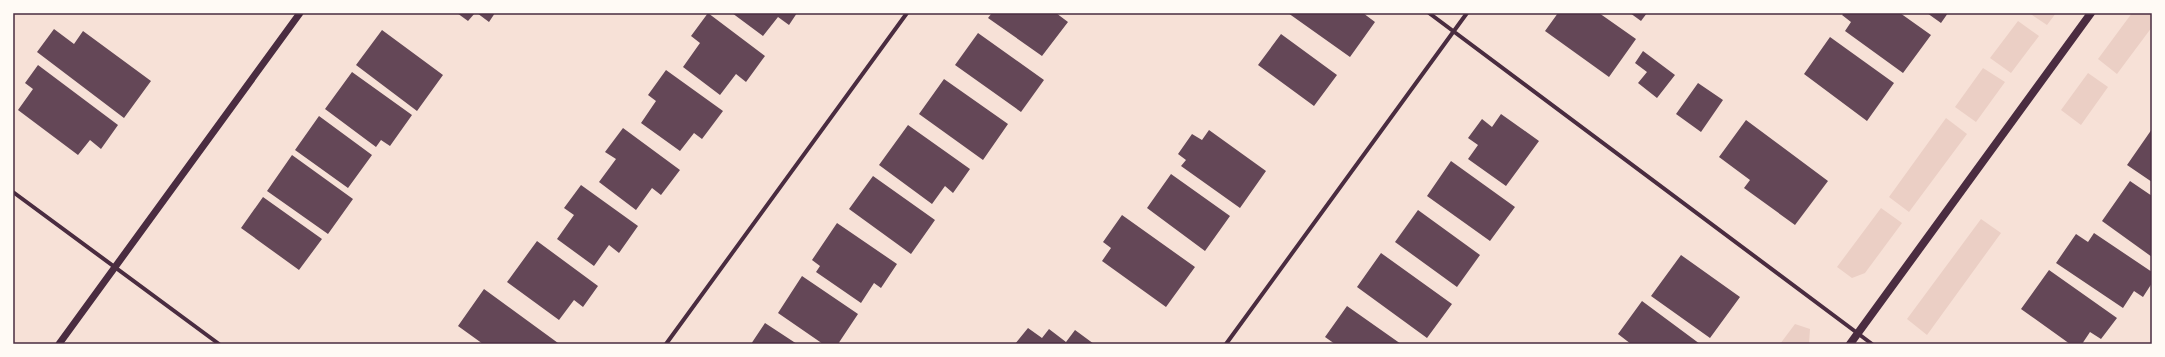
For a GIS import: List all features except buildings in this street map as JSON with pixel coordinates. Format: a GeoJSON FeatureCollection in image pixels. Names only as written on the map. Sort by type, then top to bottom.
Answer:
{"type":"FeatureCollection","features":[{"type":"Feature","properties":{"kind":"main road"},"geometry":{"type":"LineString","coordinates":[[1850,344],[2091,13]]}},
{"type":"Feature","properties":{"kind":"street"},"geometry":{"type":"LineString","coordinates":[[59,344],[300,13]]}},
{"type":"Feature","properties":{"kind":"street"},"geometry":{"type":"LineString","coordinates":[[666,344],[907,13]]}},
{"type":"Feature","properties":{"kind":"street"},"geometry":{"type":"LineString","coordinates":[[1429,13],[1872,344]]}},
{"type":"Feature","properties":{"kind":"street"},"geometry":{"type":"LineString","coordinates":[[1226,344],[1467,13]]}},
{"type":"Feature","properties":{"kind":"street"},"geometry":{"type":"LineString","coordinates":[[13,192],[219,344]]}},
{"type":"Feature","properties":{"kind":"shaded area"},"geometry":{"type":"Polygon","coordinates":[[[2029,13],[2056,13],[2047,25],[2029,13]]]}},
{"type":"Feature","properties":{"kind":"shaded area"},"geometry":{"type":"Polygon","coordinates":[[[2132,13],[2152,13],[2152,27],[2117,74],[2098,59],[2132,13]]]}},
{"type":"Feature","properties":{"kind":"shaded area"},"geometry":{"type":"Polygon","coordinates":[[[2018,21],[2039,36],[2011,73],[1990,58],[2018,21]]]}},
{"type":"Feature","properties":{"kind":"shaded area"},"geometry":{"type":"Polygon","coordinates":[[[1983,68],[2005,82],[1976,122],[1955,107],[1983,68]]]}},
{"type":"Feature","properties":{"kind":"shaded area"},"geometry":{"type":"Polygon","coordinates":[[[2088,73],[2108,87],[2081,125],[2061,110],[2088,73]]]}},
{"type":"Feature","properties":{"kind":"shaded area"},"geometry":{"type":"Polygon","coordinates":[[[1946,118],[1967,134],[1909,212],[1889,197],[1946,118]]]}},
{"type":"Feature","properties":{"kind":"shaded area"},"geometry":{"type":"Polygon","coordinates":[[[1881,208],[1902,223],[1865,273],[1852,278],[1837,267],[1881,208]]]}},
{"type":"Feature","properties":{"kind":"shaded area"},"geometry":{"type":"Polygon","coordinates":[[[1981,219],[2001,233],[1927,335],[1907,319],[1981,219]]]}},
{"type":"Feature","properties":{"kind":"shaded area"},"geometry":{"type":"Polygon","coordinates":[[[1795,324],[1810,329],[1809,344],[1780,344],[1795,324]]]}}]}
